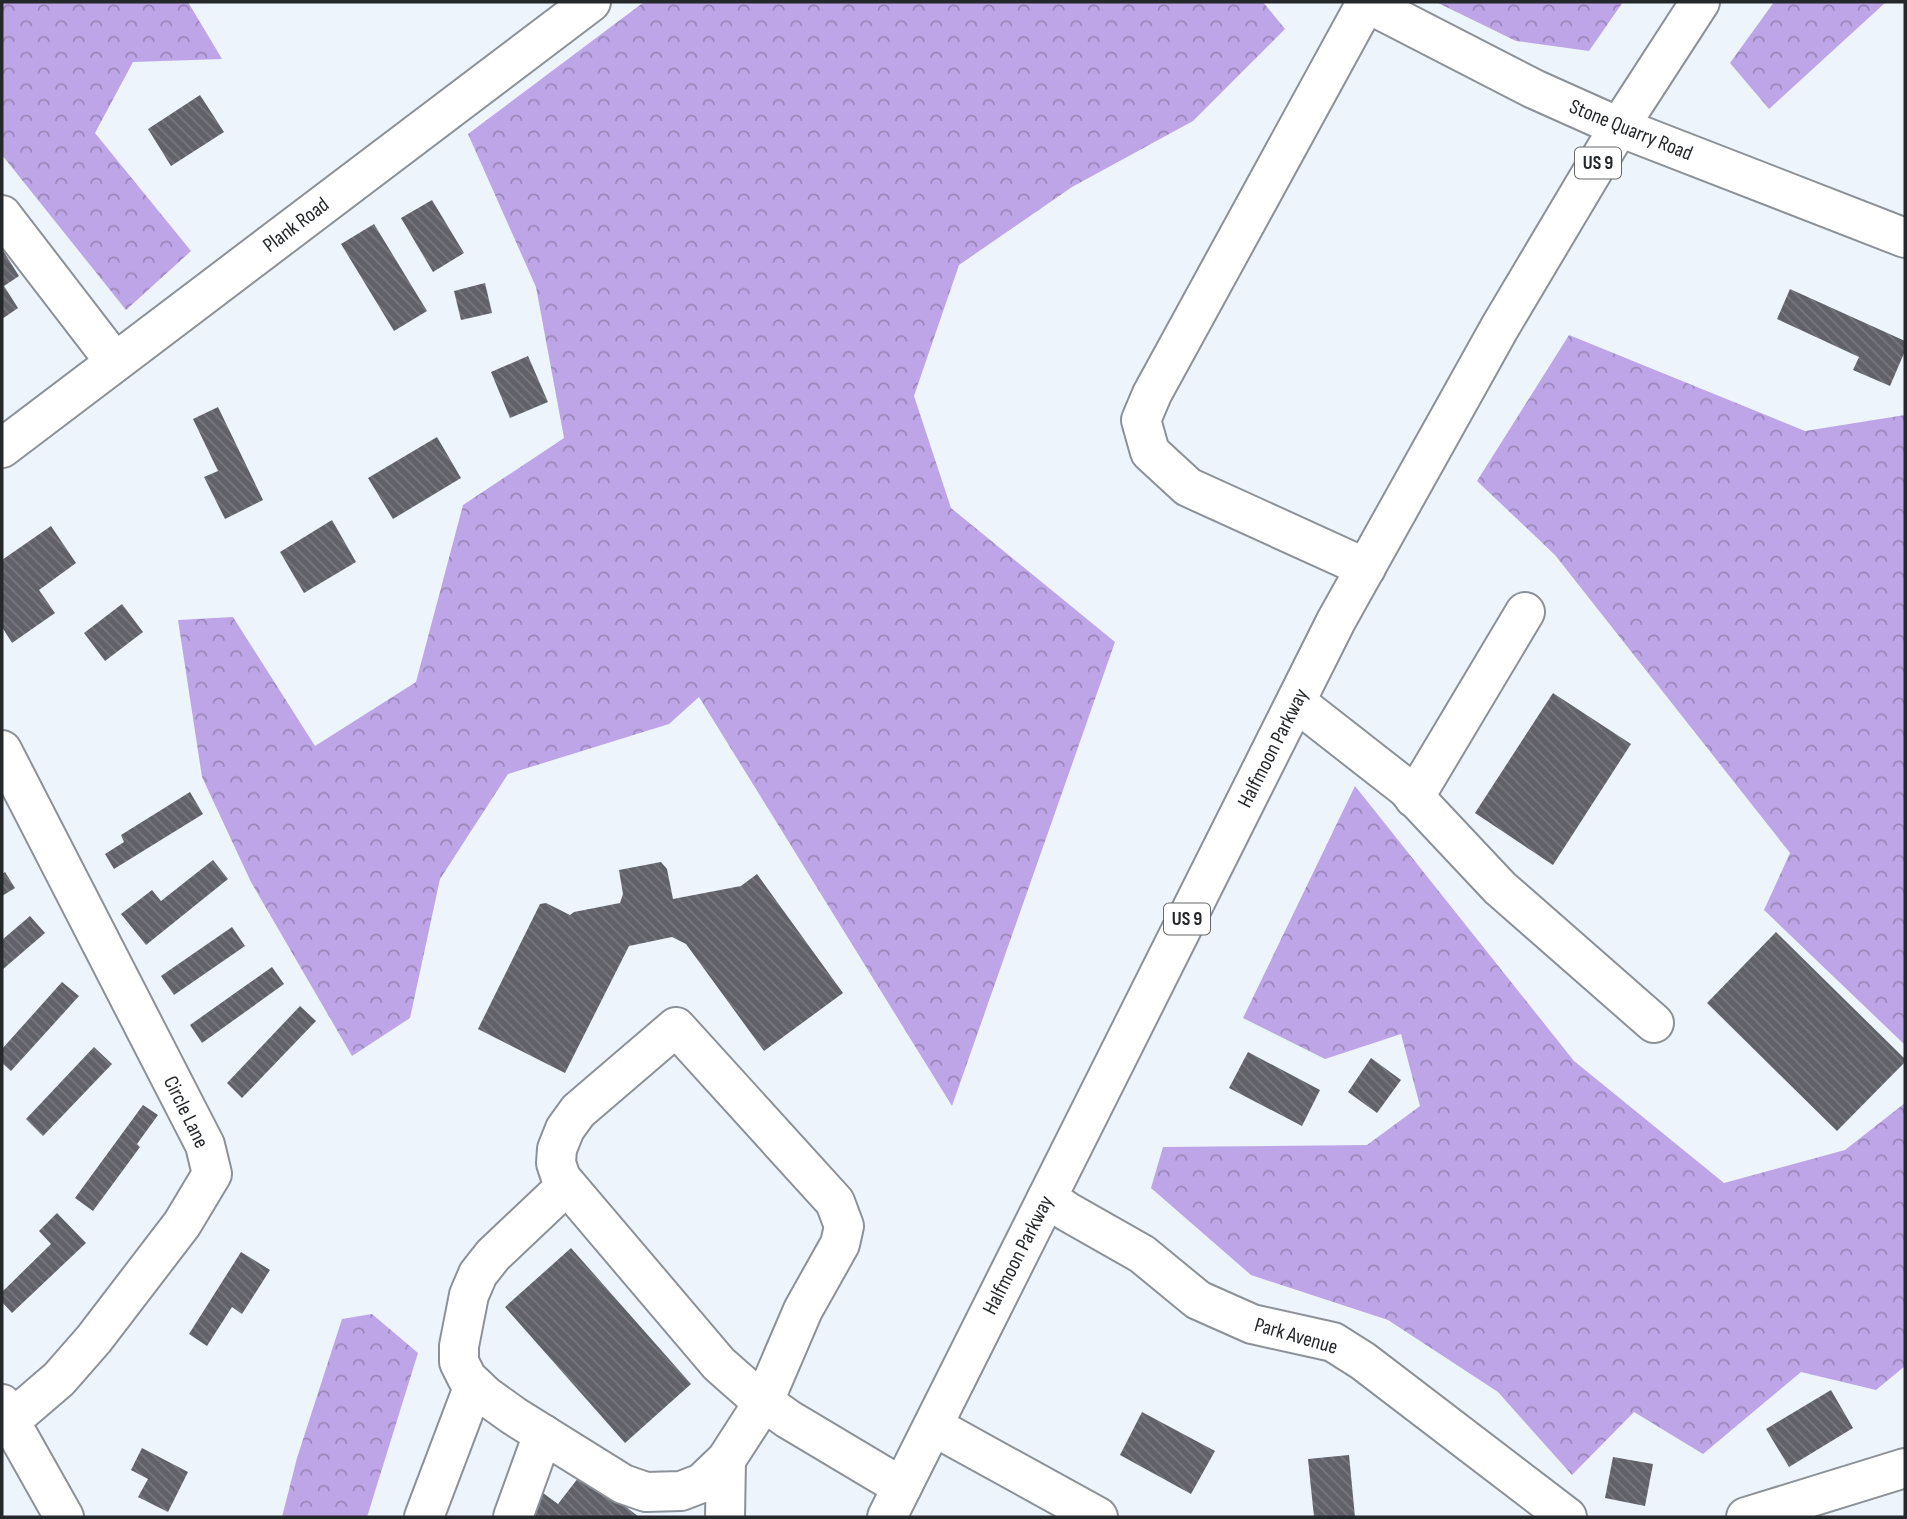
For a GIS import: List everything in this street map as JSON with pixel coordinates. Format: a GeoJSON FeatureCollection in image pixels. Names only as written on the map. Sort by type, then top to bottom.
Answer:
{"type":"FeatureCollection","features":[{"type":"Feature","properties":{"kind":"street","name":"Plank Road"},"geometry":{"type":"LineString","coordinates":[[2,447],[590,2]]}},
{"type":"Feature","properties":{"kind":"street"},"geometry":{"type":"LineString","coordinates":[[1366,2],[1152,394],[1141,420],[1150,452],[1188,487],[1366,568]]}},
{"type":"Feature","properties":{"kind":"street","name":"Stone Quarry Road"},"geometry":{"type":"LineString","coordinates":[[1366,2],[1534,89],[1619,127],[1905,238]]}},
{"type":"Feature","properties":{"kind":"street","name":"Halfmoon Parkway"},"geometry":{"type":"LineString","coordinates":[[895,1502],[1336,621],[1500,327],[1619,127],[1700,2]]}},
{"type":"Feature","properties":{"kind":"street"},"geometry":{"type":"LineString","coordinates":[[2,215],[115,362]]}},
{"type":"Feature","properties":{"kind":"street"},"geometry":{"type":"LineString","coordinates":[[1414,797],[1525,612]]}},
{"type":"Feature","properties":{"kind":"street"},"geometry":{"type":"LineString","coordinates":[[1296,702],[1406,788],[1500,888],[1654,1023]]}},
{"type":"Feature","properties":{"kind":"street","name":"Circle Lane"},"geometry":{"type":"LineString","coordinates":[[2,750],[205,1145],[212,1174],[182,1224],[94,1339],[59,1379],[4,1417]]}},
{"type":"Feature","properties":{"kind":"street"},"geometry":{"type":"LineString","coordinates":[[567,1185],[493,1255],[478,1274],[458,1346],[459,1362],[474,1385],[514,1416],[623,1484],[646,1492],[681,1491],[702,1483],[726,1460],[764,1401],[803,1310],[840,1244],[844,1226],[835,1202],[676,1027],[578,1111],[565,1129],[557,1149],[556,1163],[561,1178],[567,1185],[719,1364],[764,1401],[895,1502]]}},
{"type":"Feature","properties":{"kind":"street","name":"Park Avenue"},"geometry":{"type":"LineString","coordinates":[[1046,1198],[1142,1254],[1198,1300],[1252,1324],[1333,1342],[1363,1361],[1567,1517]]}},
{"type":"Feature","properties":{"kind":"street"},"geometry":{"type":"LineString","coordinates":[[425,1517],[474,1385]]}},
{"type":"Feature","properties":{"kind":"street"},"geometry":{"type":"LineString","coordinates":[[4,1417],[64,1517]]}},
{"type":"Feature","properties":{"kind":"street"},"geometry":{"type":"LineString","coordinates":[[933,1426],[1098,1517]]}},
{"type":"Feature","properties":{"kind":"street"},"geometry":{"type":"LineString","coordinates":[[513,1517],[543,1434]]}},
{"type":"Feature","properties":{"kind":"street"},"geometry":{"type":"LineString","coordinates":[[725,1517],[726,1460]]}},
{"type":"Feature","properties":{"kind":"street"},"geometry":{"type":"LineString","coordinates":[[1746,1517],[1905,1468]]}},
{"type":"Feature","properties":{"kind":"green space"},"geometry":{"type":"Polygon","coordinates":[[[2,2],[188,2],[222,59],[133,62],[95,133],[191,251],[126,310],[2,155],[2,2]]]}},
{"type":"Feature","properties":{"kind":"green space"},"geometry":{"type":"Polygon","coordinates":[[[644,2],[1263,2],[1285,29],[1193,121],[1072,187],[959,265],[914,396],[951,508],[1115,642],[952,1106],[699,697],[669,724],[508,774],[440,879],[410,1018],[352,1056],[251,882],[202,777],[178,620],[233,617],[315,746],[416,682],[463,505],[564,438],[536,287],[468,134],[644,2]]]}},
{"type":"Feature","properties":{"kind":"green space"},"geometry":{"type":"Polygon","coordinates":[[[1436,2],[1623,2],[1589,51],[1516,41],[1436,2]]]}},
{"type":"Feature","properties":{"kind":"green space"},"geometry":{"type":"Polygon","coordinates":[[[1774,2],[1886,2],[1769,109],[1730,63],[1774,2]]]}},
{"type":"Feature","properties":{"kind":"green space"},"geometry":{"type":"Polygon","coordinates":[[[1569,335],[1805,431],[1905,415],[1905,1045],[1764,910],[1790,853],[1555,555],[1477,481],[1569,335]]]}},
{"type":"Feature","properties":{"kind":"green space"},"geometry":{"type":"Polygon","coordinates":[[[1355,786],[1574,1061],[1724,1183],[1845,1150],[1905,1103],[1905,1366],[1876,1390],[1801,1372],[1703,1454],[1634,1412],[1572,1475],[1498,1392],[1388,1320],[1251,1275],[1151,1188],[1163,1147],[1367,1145],[1420,1106],[1401,1034],[1325,1059],[1243,1018],[1355,786]]]}},
{"type":"Feature","properties":{"kind":"green space"},"geometry":{"type":"Polygon","coordinates":[[[372,1314],[418,1353],[367,1517],[282,1517],[297,1458],[342,1319],[372,1314]]]}},
{"type":"Feature","properties":{"kind":"building"},"geometry":{"type":"Polygon","coordinates":[[[200,95],[224,132],[171,166],[148,129],[200,95]]]}},
{"type":"Feature","properties":{"kind":"building"},"geometry":{"type":"Polygon","coordinates":[[[432,200],[464,253],[433,272],[401,218],[432,200]]]}},
{"type":"Feature","properties":{"kind":"building"},"geometry":{"type":"Polygon","coordinates":[[[374,224],[427,311],[394,331],[341,244],[374,224]]]}},
{"type":"Feature","properties":{"kind":"building"},"geometry":{"type":"Polygon","coordinates":[[[2,249],[19,276],[4,286],[18,308],[2,319],[2,249]]]}},
{"type":"Feature","properties":{"kind":"building"},"geometry":{"type":"Polygon","coordinates":[[[485,283],[492,313],[461,320],[454,291],[485,283]]]}},
{"type":"Feature","properties":{"kind":"building"},"geometry":{"type":"Polygon","coordinates":[[[1790,289],[1905,341],[1905,351],[1890,386],[1853,370],[1859,357],[1777,319],[1790,289]]]}},
{"type":"Feature","properties":{"kind":"building"},"geometry":{"type":"Polygon","coordinates":[[[528,356],[548,402],[510,418],[491,372],[528,356]]]}},
{"type":"Feature","properties":{"kind":"building"},"geometry":{"type":"Polygon","coordinates":[[[218,407],[263,500],[225,519],[204,477],[218,471],[193,419],[218,407]]]}},
{"type":"Feature","properties":{"kind":"building"},"geometry":{"type":"Polygon","coordinates":[[[437,437],[461,478],[393,519],[368,478],[437,437]]]}},
{"type":"Feature","properties":{"kind":"building"},"geometry":{"type":"Polygon","coordinates":[[[332,520],[356,562],[304,593],[280,552],[332,520]]]}},
{"type":"Feature","properties":{"kind":"building"},"geometry":{"type":"Polygon","coordinates":[[[51,526],[76,563],[39,590],[55,613],[12,643],[2,627],[2,560],[51,526]]]}},
{"type":"Feature","properties":{"kind":"building"},"geometry":{"type":"Polygon","coordinates":[[[122,604],[143,632],[105,661],[84,633],[122,604]]]}},
{"type":"Feature","properties":{"kind":"building"},"geometry":{"type":"Polygon","coordinates":[[[1553,693],[1631,744],[1553,865],[1475,813],[1553,693]]]}},
{"type":"Feature","properties":{"kind":"building"},"geometry":{"type":"Polygon","coordinates":[[[190,792],[203,814],[114,869],[105,854],[124,842],[121,835],[190,792]]]}},
{"type":"Feature","properties":{"kind":"building"},"geometry":{"type":"Polygon","coordinates":[[[213,860],[228,879],[146,945],[121,914],[152,890],[161,901],[213,860]]]}},
{"type":"Feature","properties":{"kind":"building"},"geometry":{"type":"Polygon","coordinates":[[[661,862],[667,869],[673,899],[741,886],[757,874],[843,993],[764,1051],[686,944],[672,937],[629,946],[565,1073],[478,1029],[540,904],[546,903],[570,915],[620,903],[623,894],[619,870],[661,862]]]}},
{"type":"Feature","properties":{"kind":"building"},"geometry":{"type":"Polygon","coordinates":[[[5,872],[15,888],[2,896],[2,874],[5,872]]]}},
{"type":"Feature","properties":{"kind":"building"},"geometry":{"type":"Polygon","coordinates":[[[30,916],[45,933],[2,970],[2,940],[30,916]]]}},
{"type":"Feature","properties":{"kind":"building"},"geometry":{"type":"Polygon","coordinates":[[[232,927],[245,946],[174,995],[161,976],[232,927]]]}},
{"type":"Feature","properties":{"kind":"building"},"geometry":{"type":"Polygon","coordinates":[[[1776,932],[1905,1059],[1837,1131],[1707,1003],[1776,932]]]}},
{"type":"Feature","properties":{"kind":"building"},"geometry":{"type":"Polygon","coordinates":[[[272,967],[284,984],[202,1043],[190,1025],[272,967]]]}},
{"type":"Feature","properties":{"kind":"building"},"geometry":{"type":"Polygon","coordinates":[[[62,982],[79,996],[11,1071],[2,1063],[2,1049],[62,982]]]}},
{"type":"Feature","properties":{"kind":"building"},"geometry":{"type":"Polygon","coordinates":[[[300,1006],[316,1021],[242,1098],[227,1083],[300,1006]]]}},
{"type":"Feature","properties":{"kind":"building"},"geometry":{"type":"Polygon","coordinates":[[[94,1047],[112,1064],[43,1136],[26,1119],[94,1047]]]}},
{"type":"Feature","properties":{"kind":"building"},"geometry":{"type":"Polygon","coordinates":[[[1248,1052],[1320,1090],[1302,1126],[1229,1088],[1248,1052]]]}},
{"type":"Feature","properties":{"kind":"building"},"geometry":{"type":"Polygon","coordinates":[[[1371,1058],[1401,1080],[1377,1113],[1348,1092],[1371,1058]]]}},
{"type":"Feature","properties":{"kind":"building"},"geometry":{"type":"Polygon","coordinates":[[[143,1105],[158,1115],[137,1144],[140,1147],[93,1211],[75,1198],[143,1105]]]}},
{"type":"Feature","properties":{"kind":"building"},"geometry":{"type":"Polygon","coordinates":[[[57,1213],[86,1243],[12,1313],[2,1302],[2,1292],[51,1244],[39,1231],[57,1213]]]}},
{"type":"Feature","properties":{"kind":"building"},"geometry":{"type":"Polygon","coordinates":[[[571,1248],[691,1384],[625,1443],[505,1307],[571,1248]]]}},
{"type":"Feature","properties":{"kind":"building"},"geometry":{"type":"Polygon","coordinates":[[[241,1252],[270,1270],[242,1314],[232,1307],[207,1346],[189,1334],[241,1252]]]}},
{"type":"Feature","properties":{"kind":"building"},"geometry":{"type":"Polygon","coordinates":[[[1831,1390],[1853,1428],[1789,1467],[1766,1429],[1831,1390]]]}},
{"type":"Feature","properties":{"kind":"building"},"geometry":{"type":"Polygon","coordinates":[[[1142,1412],[1215,1451],[1191,1494],[1120,1455],[1142,1412]]]}},
{"type":"Feature","properties":{"kind":"building"},"geometry":{"type":"Polygon","coordinates":[[[142,1448],[188,1472],[168,1512],[138,1497],[148,1479],[131,1470],[142,1448]]]}},
{"type":"Feature","properties":{"kind":"building"},"geometry":{"type":"Polygon","coordinates":[[[1349,1455],[1355,1517],[1314,1517],[1308,1459],[1349,1455]]]}},
{"type":"Feature","properties":{"kind":"building"},"geometry":{"type":"Polygon","coordinates":[[[1613,1457],[1653,1464],[1645,1506],[1605,1498],[1613,1457]]]}},
{"type":"Feature","properties":{"kind":"building"},"geometry":{"type":"Polygon","coordinates":[[[582,1473],[639,1517],[526,1515],[543,1493],[558,1504],[582,1473]]]}}]}
